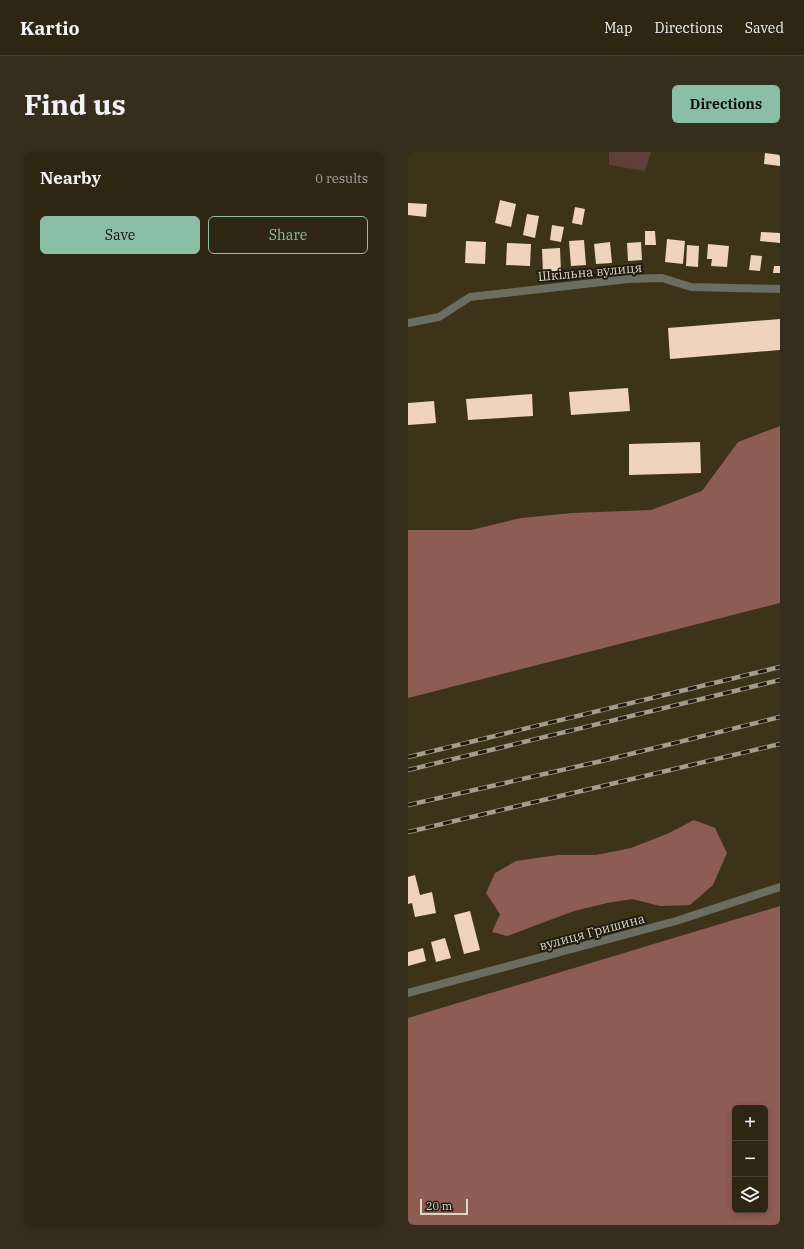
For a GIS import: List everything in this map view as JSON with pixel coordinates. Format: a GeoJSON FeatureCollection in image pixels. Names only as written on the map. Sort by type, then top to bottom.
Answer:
{"type":"FeatureCollection","features":[{"type":"Feature","properties":{"kind":"street","name":"Шкільна вулиця"},"geometry":{"type":"LineString","coordinates":[[408,323],[439,316],[470,297],[628,278],[662,278],[691,288],[780,289]]}},
{"type":"Feature","properties":{"kind":"street","name":"вулиця Гришина"},"geometry":{"type":"LineString","coordinates":[[408,993],[676,921],[780,887]]}},
{"type":"Feature","properties":{"kind":"shaded area"},"geometry":{"type":"Polygon","coordinates":[[[609,152],[651,152],[645,171],[609,165],[609,152]]]}},
{"type":"Feature","properties":{"kind":"shaded area"},"geometry":{"type":"Polygon","coordinates":[[[780,426],[780,603],[408,698],[408,530],[471,530],[521,518],[572,513],[651,510],[702,491],[738,442],[780,426]]]}},
{"type":"Feature","properties":{"kind":"shaded area"},"geometry":{"type":"Polygon","coordinates":[[[694,820],[715,828],[727,853],[713,885],[690,905],[660,906],[632,899],[574,911],[507,936],[492,932],[500,914],[486,893],[495,873],[516,861],[558,855],[596,855],[631,848],[669,833],[694,820]]]}},
{"type":"Feature","properties":{"kind":"shaded area"},"geometry":{"type":"Polygon","coordinates":[[[780,906],[780,1225],[408,1225],[408,1018],[780,906]]]}},
{"type":"Feature","properties":{"kind":"building"},"geometry":{"type":"Polygon","coordinates":[[[765,153],[780,155],[780,166],[764,164],[765,153]]]}},
{"type":"Feature","properties":{"kind":"building"},"geometry":{"type":"Polygon","coordinates":[[[500,200],[516,204],[511,227],[495,223],[500,200]]]}},
{"type":"Feature","properties":{"kind":"building"},"geometry":{"type":"Polygon","coordinates":[[[408,203],[427,204],[426,217],[408,215],[408,203]]]}},
{"type":"Feature","properties":{"kind":"building"},"geometry":{"type":"Polygon","coordinates":[[[575,207],[585,209],[582,225],[572,223],[575,207]]]}},
{"type":"Feature","properties":{"kind":"building"},"geometry":{"type":"Polygon","coordinates":[[[527,214],[539,216],[535,238],[523,235],[527,214]]]}},
{"type":"Feature","properties":{"kind":"building"},"geometry":{"type":"Polygon","coordinates":[[[552,225],[564,227],[561,242],[550,240],[552,225]]]}},
{"type":"Feature","properties":{"kind":"building"},"geometry":{"type":"Polygon","coordinates":[[[645,231],[655,231],[656,245],[645,245],[645,231]]]}},
{"type":"Feature","properties":{"kind":"building"},"geometry":{"type":"Polygon","coordinates":[[[761,232],[780,233],[780,243],[760,241],[761,232]]]}},
{"type":"Feature","properties":{"kind":"building"},"geometry":{"type":"Polygon","coordinates":[[[667,239],[685,241],[683,264],[665,262],[667,239]]]}},
{"type":"Feature","properties":{"kind":"building"},"geometry":{"type":"Polygon","coordinates":[[[584,240],[586,265],[571,266],[569,241],[584,240]]]}},
{"type":"Feature","properties":{"kind":"building"},"geometry":{"type":"Polygon","coordinates":[[[466,241],[486,242],[485,264],[465,263],[466,241]]]}},
{"type":"Feature","properties":{"kind":"building"},"geometry":{"type":"Polygon","coordinates":[[[610,242],[612,263],[596,264],[594,244],[610,242]]]}},
{"type":"Feature","properties":{"kind":"building"},"geometry":{"type":"Polygon","coordinates":[[[641,242],[642,260],[628,261],[627,243],[641,242]]]}},
{"type":"Feature","properties":{"kind":"building"},"geometry":{"type":"Polygon","coordinates":[[[507,243],[531,244],[530,266],[506,265],[507,243]]]}},
{"type":"Feature","properties":{"kind":"building"},"geometry":{"type":"Polygon","coordinates":[[[708,244],[729,246],[727,267],[711,266],[712,259],[707,259],[708,244]]]}},
{"type":"Feature","properties":{"kind":"building"},"geometry":{"type":"Polygon","coordinates":[[[687,245],[699,246],[698,267],[686,266],[687,245]]]}},
{"type":"Feature","properties":{"kind":"building"},"geometry":{"type":"Polygon","coordinates":[[[560,248],[561,272],[543,273],[542,249],[560,248]]]}},
{"type":"Feature","properties":{"kind":"building"},"geometry":{"type":"Polygon","coordinates":[[[751,255],[762,256],[760,271],[749,270],[751,255]]]}},
{"type":"Feature","properties":{"kind":"building"},"geometry":{"type":"Polygon","coordinates":[[[774,266],[780,266],[780,273],[773,273],[774,266]]]}},
{"type":"Feature","properties":{"kind":"building"},"geometry":{"type":"Polygon","coordinates":[[[780,319],[780,350],[670,359],[668,328],[780,319]]]}},
{"type":"Feature","properties":{"kind":"building"},"geometry":{"type":"Polygon","coordinates":[[[628,388],[630,411],[571,415],[569,392],[628,388]]]}},
{"type":"Feature","properties":{"kind":"building"},"geometry":{"type":"Polygon","coordinates":[[[532,394],[533,416],[468,420],[466,399],[532,394]]]}},
{"type":"Feature","properties":{"kind":"building"},"geometry":{"type":"Polygon","coordinates":[[[434,401],[436,423],[408,425],[408,403],[434,401]]]}},
{"type":"Feature","properties":{"kind":"building"},"geometry":{"type":"Polygon","coordinates":[[[700,442],[701,473],[629,475],[629,444],[700,442]]]}},
{"type":"Feature","properties":{"kind":"building"},"geometry":{"type":"Polygon","coordinates":[[[415,875],[420,895],[432,892],[436,913],[415,917],[412,903],[408,904],[408,877],[415,875]]]}},
{"type":"Feature","properties":{"kind":"building"},"geometry":{"type":"Polygon","coordinates":[[[470,911],[480,950],[464,954],[454,915],[470,911]]]}},
{"type":"Feature","properties":{"kind":"building"},"geometry":{"type":"Polygon","coordinates":[[[445,938],[451,958],[436,962],[431,942],[445,938]]]}},
{"type":"Feature","properties":{"kind":"building"},"geometry":{"type":"Polygon","coordinates":[[[423,948],[426,961],[408,966],[408,952],[423,948]]]}},
{"type":"Feature","properties":{"kind":"railway"},"geometry":{"type":"LineString","coordinates":[[408,757],[780,667]]}},
{"type":"Feature","properties":{"kind":"railway"},"geometry":{"type":"LineString","coordinates":[[408,770],[780,680]]}},
{"type":"Feature","properties":{"kind":"railway"},"geometry":{"type":"LineString","coordinates":[[408,805],[606,760],[780,717]]}},
{"type":"Feature","properties":{"kind":"railway"},"geometry":{"type":"LineString","coordinates":[[408,832],[780,744]]}}]}
